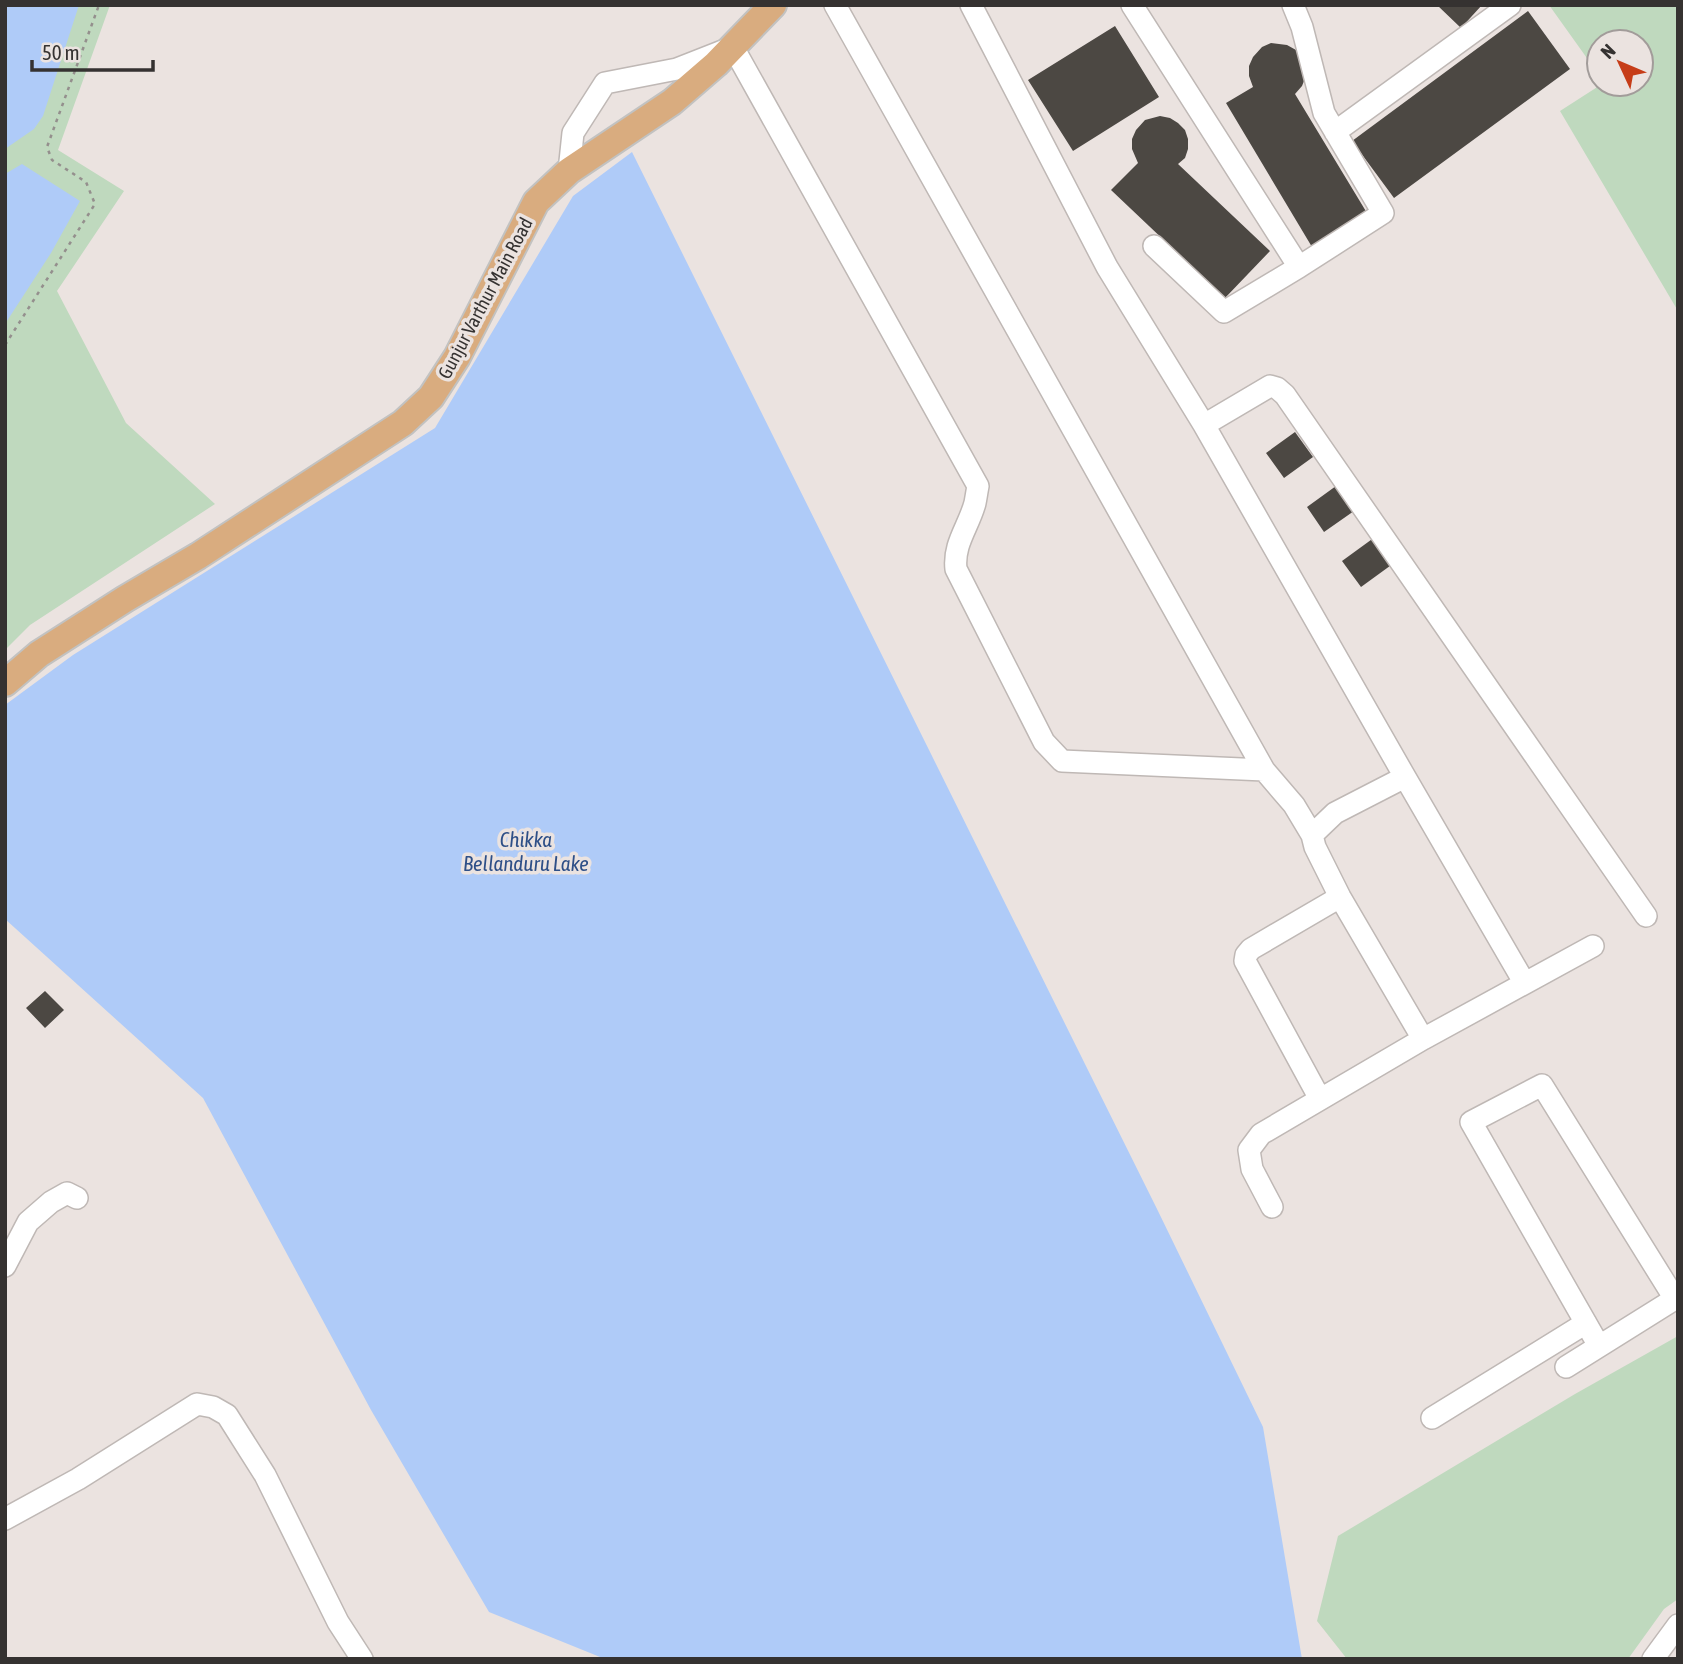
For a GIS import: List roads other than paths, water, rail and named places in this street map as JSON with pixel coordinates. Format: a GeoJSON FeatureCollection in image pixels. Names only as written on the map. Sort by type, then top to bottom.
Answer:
{"type":"FeatureCollection","features":[{"type":"Feature","properties":{"kind":"main road","name":"Gunjur Varthur Main Road"},"geometry":{"type":"LineString","coordinates":[[5,683],[39,654],[198,556],[403,423],[431,397],[457,357],[536,202],[569,170],[672,102],[716,64],[773,5]]}},
{"type":"Feature","properties":{"kind":"street"},"geometry":{"type":"LineString","coordinates":[[835,5],[1264,770],[1294,805],[1312,835],[1340,897],[1423,1039]]}},
{"type":"Feature","properties":{"kind":"street"},"geometry":{"type":"LineString","coordinates":[[971,5],[1107,267],[1204,425],[1524,982]]}},
{"type":"Feature","properties":{"kind":"street"},"geometry":{"type":"LineString","coordinates":[[1132,5],[1299,267]]}},
{"type":"Feature","properties":{"kind":"street"},"geometry":{"type":"LineString","coordinates":[[1154,246],[1224,312],[1383,213],[1324,113],[1302,27],[1293,5]]}},
{"type":"Feature","properties":{"kind":"street"},"geometry":{"type":"LineString","coordinates":[[1335,132],[1510,5]]}},
{"type":"Feature","properties":{"kind":"street"},"geometry":{"type":"LineString","coordinates":[[569,170],[573,133],[605,83],[677,69],[733,47],[978,486],[975,505],[959,540],[955,558],[956,569],[1044,742],[1062,761],[1264,770]]}},
{"type":"Feature","properties":{"kind":"street"},"geometry":{"type":"LineString","coordinates":[[1204,425],[1270,386],[1277,387],[1285,395],[1646,916]]}},
{"type":"Feature","properties":{"kind":"street"},"geometry":{"type":"LineString","coordinates":[[1312,835],[1335,813],[1405,777]]}},
{"type":"Feature","properties":{"kind":"street"},"geometry":{"type":"LineString","coordinates":[[1320,1099],[1245,961],[1251,949],[1340,897]]}},
{"type":"Feature","properties":{"kind":"street"},"geometry":{"type":"LineString","coordinates":[[1272,1207],[1252,1169],[1249,1150],[1261,1134],[1423,1039],[1593,946]]}},
{"type":"Feature","properties":{"kind":"street"},"geometry":{"type":"LineString","coordinates":[[1566,1367],[1676,1298],[1542,1085],[1471,1122],[1599,1346]]}},
{"type":"Feature","properties":{"kind":"street"},"geometry":{"type":"LineString","coordinates":[[5,1266],[28,1222],[67,1192],[77,1198]]}},
{"type":"Feature","properties":{"kind":"street"},"geometry":{"type":"LineString","coordinates":[[1432,1418],[1586,1323]]}},
{"type":"Feature","properties":{"kind":"street"},"geometry":{"type":"LineString","coordinates":[[5,1519],[78,1479],[197,1405],[213,1407],[227,1415],[265,1475],[338,1622],[362,1659]]}},
{"type":"Feature","properties":{"kind":"street"},"geometry":{"type":"LineString","coordinates":[[1653,1659],[1677,1626]]}},
{"type":"Feature","properties":{"kind":"water"},"geometry":{"type":"Polygon","coordinates":[[[5,5],[79,5],[43,116],[34,129],[5,149],[5,5]]]}},
{"type":"Feature","properties":{"kind":"water","name":"Chikka Bellanduru Lake"},"geometry":{"type":"Polygon","coordinates":[[[632,152],[1263,1427],[1302,1659],[605,1659],[489,1612],[371,1410],[203,1098],[5,919],[5,705],[73,655],[435,428],[573,196],[632,152]]]}},
{"type":"Feature","properties":{"kind":"water"},"geometry":{"type":"Polygon","coordinates":[[[22,164],[80,201],[51,253],[5,324],[5,174],[22,164]]]}}]}
